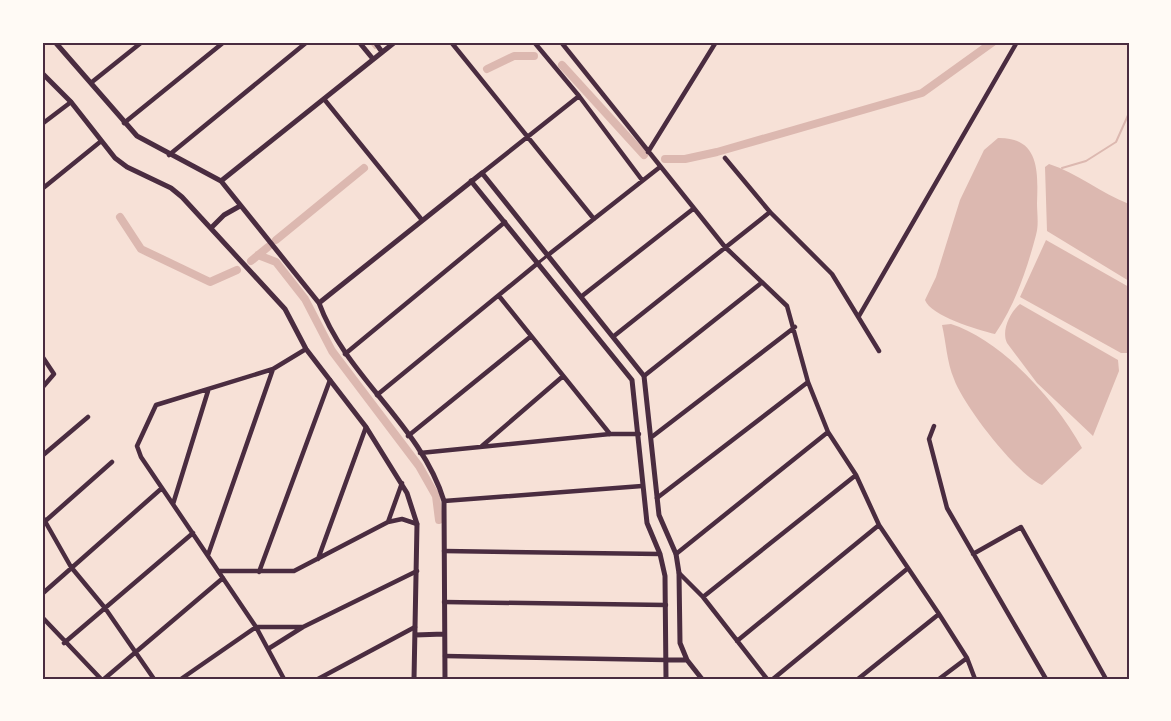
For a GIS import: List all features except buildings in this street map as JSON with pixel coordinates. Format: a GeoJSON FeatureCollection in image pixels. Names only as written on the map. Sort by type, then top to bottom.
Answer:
{"type":"FeatureCollection","features":[{"type":"Feature","properties":{"kind":"street"},"geometry":{"type":"LineString","coordinates":[[92,82],[142,42]]}},
{"type":"Feature","properties":{"kind":"street"},"geometry":{"type":"LineString","coordinates":[[124,123],[224,42]]}},
{"type":"Feature","properties":{"kind":"street"},"geometry":{"type":"LineString","coordinates":[[169,155],[307,42]]}},
{"type":"Feature","properties":{"kind":"street"},"geometry":{"type":"LineString","coordinates":[[360,42],[373,59]]}},
{"type":"Feature","properties":{"kind":"street"},"geometry":{"type":"LineString","coordinates":[[375,42],[382,52]]}},
{"type":"Feature","properties":{"kind":"street"},"geometry":{"type":"LineString","coordinates":[[221,181],[395,42]]}},
{"type":"Feature","properties":{"kind":"street"},"geometry":{"type":"LineString","coordinates":[[451,42],[594,219]]}},
{"type":"Feature","properties":{"kind":"street"},"geometry":{"type":"LineString","coordinates":[[534,42],[579,96],[642,180]]}},
{"type":"Feature","properties":{"kind":"street"},"geometry":{"type":"LineString","coordinates":[[561,42],[725,247],[760,284],[788,306],[808,382],[828,432],[856,475],[879,525],[967,658],[975,679]]}},
{"type":"Feature","properties":{"kind":"street"},"geometry":{"type":"LineString","coordinates":[[648,152],[716,42]]}},
{"type":"Feature","properties":{"kind":"street"},"geometry":{"type":"LineString","coordinates":[[860,316],[1017,42]]}},
{"type":"Feature","properties":{"kind":"street"},"geometry":{"type":"LineString","coordinates":[[57,43],[124,123],[142,141],[221,181],[319,303],[331,332],[345,354],[420,453],[439,485],[444,501],[444,602],[441,634],[446,656],[445,679]]}},
{"type":"Feature","properties":{"kind":"street"},"geometry":{"type":"LineString","coordinates":[[42,73],[70,102],[100,141],[127,167],[171,188],[212,227],[285,309],[306,349],[366,427],[402,483],[417,524],[414,679]]}},
{"type":"Feature","properties":{"kind":"street"},"geometry":{"type":"LineString","coordinates":[[319,303],[579,96]]}},
{"type":"Feature","properties":{"kind":"street"},"geometry":{"type":"LineString","coordinates":[[324,99],[422,220]]}},
{"type":"Feature","properties":{"kind":"street"},"geometry":{"type":"LineString","coordinates":[[42,124],[70,102]]}},
{"type":"Feature","properties":{"kind":"street"},"geometry":{"type":"LineString","coordinates":[[42,189],[100,141]]}},
{"type":"Feature","properties":{"kind":"street"},"geometry":{"type":"LineString","coordinates":[[725,158],[770,212],[832,274],[860,316],[879,351]]}},
{"type":"Feature","properties":{"kind":"street"},"geometry":{"type":"LineString","coordinates":[[377,394],[660,167]]}},
{"type":"Feature","properties":{"kind":"street"},"geometry":{"type":"LineString","coordinates":[[482,173],[644,376],[653,436],[660,521],[675,554],[679,573],[680,643],[687,660],[702,679]]}},
{"type":"Feature","properties":{"kind":"street"},"geometry":{"type":"LineString","coordinates":[[471,182],[632,380],[648,529],[660,554],[665,576],[666,679]]}},
{"type":"Feature","properties":{"kind":"street"},"geometry":{"type":"LineString","coordinates":[[212,227],[224,215],[240,206]]}},
{"type":"Feature","properties":{"kind":"street"},"geometry":{"type":"LineString","coordinates":[[582,296],[693,209]]}},
{"type":"Feature","properties":{"kind":"street"},"geometry":{"type":"LineString","coordinates":[[614,336],[770,212]]}},
{"type":"Feature","properties":{"kind":"street"},"geometry":{"type":"LineString","coordinates":[[345,354],[505,222]]}},
{"type":"Feature","properties":{"kind":"street"},"geometry":{"type":"LineString","coordinates":[[42,249],[42,254]]}},
{"type":"Feature","properties":{"kind":"street"},"geometry":{"type":"LineString","coordinates":[[644,376],[760,284]]}},
{"type":"Feature","properties":{"kind":"street"},"geometry":{"type":"LineString","coordinates":[[499,296],[610,434]]}},
{"type":"Feature","properties":{"kind":"street"},"geometry":{"type":"LineString","coordinates":[[653,436],[795,327]]}},
{"type":"Feature","properties":{"kind":"street"},"geometry":{"type":"LineString","coordinates":[[408,436],[530,337]]}},
{"type":"Feature","properties":{"kind":"street"},"geometry":{"type":"LineString","coordinates":[[274,679],[283,677],[256,627],[138,450],[139,438],[153,409],[163,402],[208,391],[273,369],[306,349]]}},
{"type":"Feature","properties":{"kind":"street"},"geometry":{"type":"LineString","coordinates":[[42,356],[52,368],[54,376],[42,388]]}},
{"type":"Feature","properties":{"kind":"street"},"geometry":{"type":"LineString","coordinates":[[208,555],[273,369]]}},
{"type":"Feature","properties":{"kind":"street"},"geometry":{"type":"LineString","coordinates":[[482,446],[562,377]]}},
{"type":"Feature","properties":{"kind":"street"},"geometry":{"type":"LineString","coordinates":[[259,572],[330,380]]}},
{"type":"Feature","properties":{"kind":"street"},"geometry":{"type":"LineString","coordinates":[[657,498],[808,382]]}},
{"type":"Feature","properties":{"kind":"street"},"geometry":{"type":"LineString","coordinates":[[173,504],[208,391]]}},
{"type":"Feature","properties":{"kind":"street"},"geometry":{"type":"LineString","coordinates":[[42,456],[87,417]]}},
{"type":"Feature","properties":{"kind":"street"},"geometry":{"type":"LineString","coordinates":[[934,426],[929,439],[946,506],[1046,679]]}},
{"type":"Feature","properties":{"kind":"street"},"geometry":{"type":"LineString","coordinates":[[318,559],[366,427]]}},
{"type":"Feature","properties":{"kind":"street"},"geometry":{"type":"LineString","coordinates":[[675,554],[828,432]]}},
{"type":"Feature","properties":{"kind":"street"},"geometry":{"type":"LineString","coordinates":[[420,453],[610,434],[639,434]]}},
{"type":"Feature","properties":{"kind":"street"},"geometry":{"type":"LineString","coordinates":[[44,522],[112,462]]}},
{"type":"Feature","properties":{"kind":"street"},"geometry":{"type":"LineString","coordinates":[[703,597],[856,475]]}},
{"type":"Feature","properties":{"kind":"street"},"geometry":{"type":"LineString","coordinates":[[388,522],[402,483]]}},
{"type":"Feature","properties":{"kind":"street"},"geometry":{"type":"LineString","coordinates":[[444,501],[642,486]]}},
{"type":"Feature","properties":{"kind":"street"},"geometry":{"type":"LineString","coordinates":[[42,594],[162,488]]}},
{"type":"Feature","properties":{"kind":"street"},"geometry":{"type":"LineString","coordinates":[[42,516],[71,567],[105,608],[154,679]]}},
{"type":"Feature","properties":{"kind":"street"},"geometry":{"type":"LineString","coordinates":[[218,571],[294,571],[388,522],[402,519],[417,524]]}},
{"type":"Feature","properties":{"kind":"street"},"geometry":{"type":"LineString","coordinates":[[737,641],[879,525]]}},
{"type":"Feature","properties":{"kind":"street"},"geometry":{"type":"LineString","coordinates":[[973,554],[1021,527],[1106,679]]}},
{"type":"Feature","properties":{"kind":"street"},"geometry":{"type":"LineString","coordinates":[[64,643],[193,533]]}},
{"type":"Feature","properties":{"kind":"street"},"geometry":{"type":"LineString","coordinates":[[444,551],[660,554]]}},
{"type":"Feature","properties":{"kind":"street"},"geometry":{"type":"LineString","coordinates":[[773,679],[908,569]]}},
{"type":"Feature","properties":{"kind":"street"},"geometry":{"type":"LineString","coordinates":[[268,649],[303,627],[417,571]]}},
{"type":"Feature","properties":{"kind":"street"},"geometry":{"type":"LineString","coordinates":[[679,573],[703,597],[767,679]]}},
{"type":"Feature","properties":{"kind":"street"},"geometry":{"type":"LineString","coordinates":[[42,617],[64,643],[103,679],[223,578]]}},
{"type":"Feature","properties":{"kind":"street"},"geometry":{"type":"LineString","coordinates":[[444,602],[666,605]]}},
{"type":"Feature","properties":{"kind":"street"},"geometry":{"type":"LineString","coordinates":[[858,679],[939,614]]}},
{"type":"Feature","properties":{"kind":"street"},"geometry":{"type":"LineString","coordinates":[[181,679],[256,627],[303,627]]}},
{"type":"Feature","properties":{"kind":"street"},"geometry":{"type":"LineString","coordinates":[[318,679],[415,627]]}},
{"type":"Feature","properties":{"kind":"street"},"geometry":{"type":"LineString","coordinates":[[415,635],[441,634]]}},
{"type":"Feature","properties":{"kind":"street"},"geometry":{"type":"LineString","coordinates":[[446,656],[687,660]]}},
{"type":"Feature","properties":{"kind":"street"},"geometry":{"type":"LineString","coordinates":[[939,679],[967,658]]}},
{"type":"Feature","properties":{"kind":"shaded area"},"geometry":{"type":"Polygon","coordinates":[[[998,138],[1012,139],[1022,144],[1034,159],[1038,223],[1020,286],[995,334],[945,317],[936,312],[925,300],[936,277],[960,200],[984,150],[998,138]]]}},
{"type":"Feature","properties":{"kind":"shaded area"},"geometry":{"type":"Polygon","coordinates":[[[1049,164],[1129,204],[1129,281],[1047,231],[1045,167],[1049,164]]]}},
{"type":"Feature","properties":{"kind":"shaded area"},"geometry":{"type":"Polygon","coordinates":[[[1046,240],[1129,287],[1127,353],[1121,353],[1020,297],[1046,240]]]}},
{"type":"Feature","properties":{"kind":"shaded area"},"geometry":{"type":"Polygon","coordinates":[[[1020,304],[1118,360],[1119,371],[1093,436],[1037,383],[1007,343],[1005,333],[1008,322],[1020,304]]]}},
{"type":"Feature","properties":{"kind":"shaded area"},"geometry":{"type":"Polygon","coordinates":[[[951,324],[989,344],[1026,375],[1058,411],[1082,448],[1042,485],[1031,479],[1006,454],[979,421],[959,391],[950,366],[942,325],[951,324]]]}},
{"type":"Feature","properties":{"kind":"waterway"},"geometry":{"type":"LineString","coordinates":[[370,42],[375,48]]}},
{"type":"Feature","properties":{"kind":"waterway"},"geometry":{"type":"LineString","coordinates":[[665,159],[685,159],[717,152],[922,93],[993,42]]}},
{"type":"Feature","properties":{"kind":"waterway"},"geometry":{"type":"LineString","coordinates":[[487,69],[514,56],[534,56]]}},
{"type":"Feature","properties":{"kind":"waterway"},"geometry":{"type":"LineString","coordinates":[[562,65],[644,155]]}},
{"type":"Feature","properties":{"kind":"waterway"},"geometry":{"type":"LineString","coordinates":[[1062,168],[1086,161],[1116,142],[1129,113]]}},
{"type":"Feature","properties":{"kind":"waterway"},"geometry":{"type":"LineString","coordinates":[[276,240],[364,168]]}},
{"type":"Feature","properties":{"kind":"waterway"},"geometry":{"type":"LineString","coordinates":[[120,217],[141,249],[210,282],[237,270]]}},
{"type":"Feature","properties":{"kind":"waterway"},"geometry":{"type":"LineString","coordinates":[[251,261],[268,247]]}},
{"type":"Feature","properties":{"kind":"waterway"},"geometry":{"type":"LineString","coordinates":[[258,255],[276,262],[305,299],[332,351],[419,466],[436,496],[439,520]]}}]}
